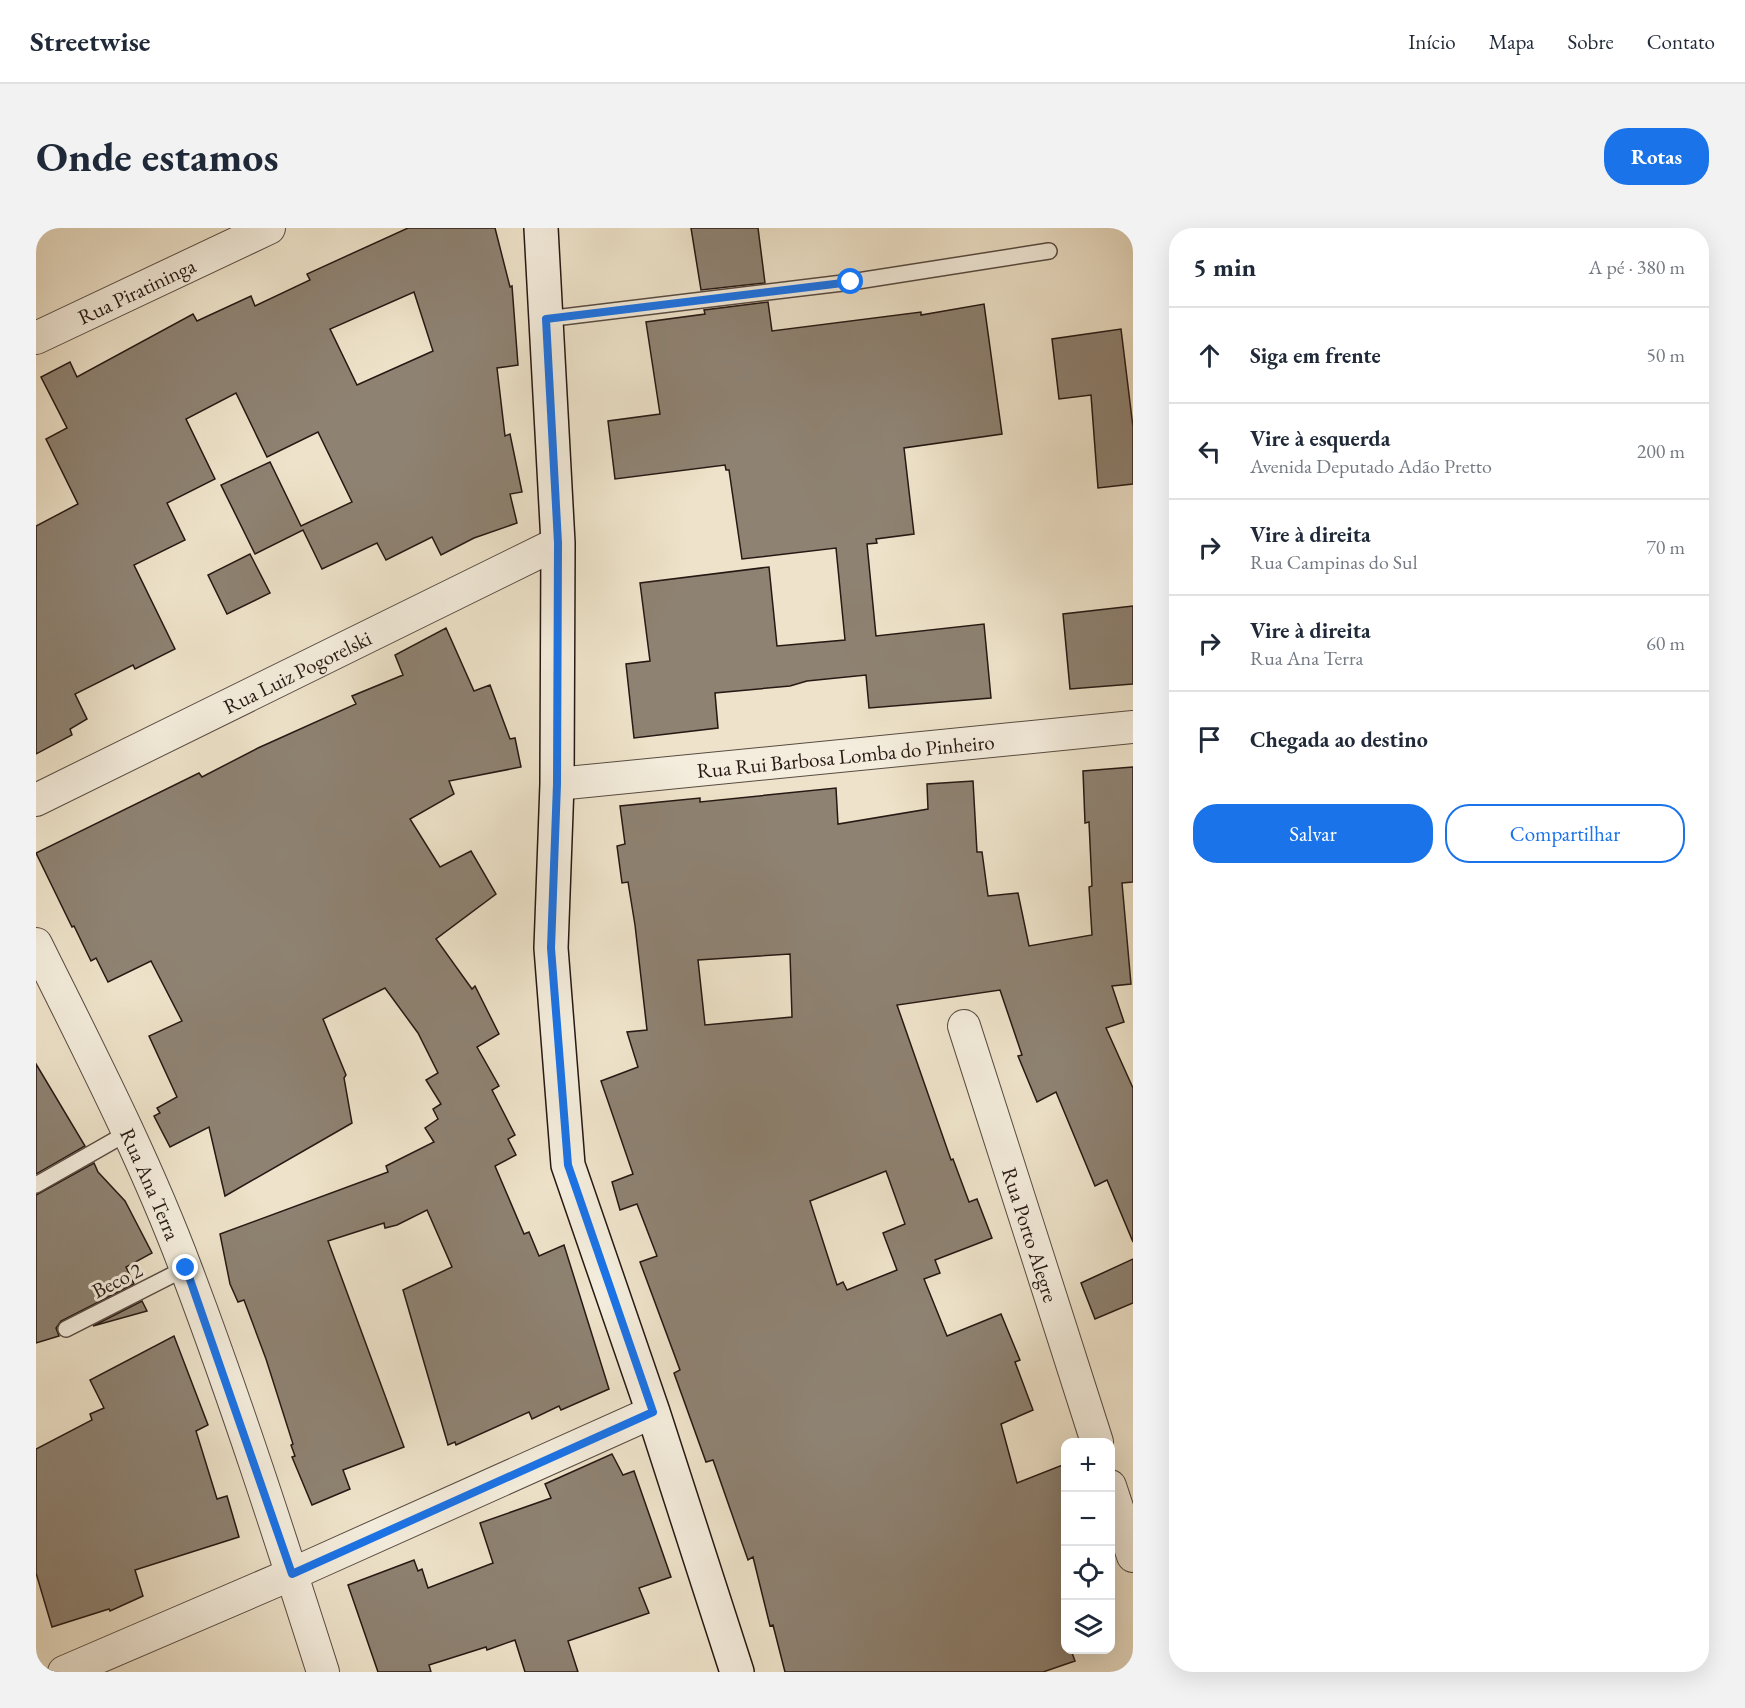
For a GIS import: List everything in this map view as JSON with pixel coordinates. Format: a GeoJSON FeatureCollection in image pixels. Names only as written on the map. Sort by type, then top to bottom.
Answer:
{"type":"FeatureCollection","features":[{"type":"Feature","properties":{"kind":"street","name":"Rua Piratininga"},"geometry":{"type":"LineString","coordinates":[[36,338],[270,228]]}},
{"type":"Feature","properties":{"kind":"street"},"geometry":{"type":"LineString","coordinates":[[542,228],[558,543],[557,784],[551,948],[568,1165],[653,1412],[737,1672]]}},
{"type":"Feature","properties":{"kind":"street","name":"Rua Luiz Pogorelski"},"geometry":{"type":"LineString","coordinates":[[36,800],[558,543]]}},
{"type":"Feature","properties":{"kind":"street","name":"Rua Rui Barbosa Lomba do Pinheiro"},"geometry":{"type":"LineString","coordinates":[[557,784],[1133,727]]}},
{"type":"Feature","properties":{"kind":"street","name":"Rua Ana Terra"},"geometry":{"type":"LineString","coordinates":[[36,944],[129,1132],[186,1268],[292,1574],[322,1672]]}},
{"type":"Feature","properties":{"kind":"street","name":"Rua Porto Alegre"},"geometry":{"type":"LineString","coordinates":[[964,1026],[1095,1438]]}},
{"type":"Feature","properties":{"kind":"street"},"geometry":{"type":"LineString","coordinates":[[63,1672],[292,1574],[653,1412]]}},
{"type":"Feature","properties":{"kind":"street"},"geometry":{"type":"LineString","coordinates":[[1112,1492],[1133,1556]]}},
{"type":"Feature","properties":{"kind":"lane"},"geometry":{"type":"LineString","coordinates":[[546,319],[851,282],[1049,251]]}},
{"type":"Feature","properties":{"kind":"lane"},"geometry":{"type":"LineString","coordinates":[[36,1185],[129,1132]]}},
{"type":"Feature","properties":{"kind":"lane","name":"Beco 2"},"geometry":{"type":"LineString","coordinates":[[66,1329],[186,1268]]}},
{"type":"Feature","properties":{"kind":"building"},"geometry":{"type":"Polygon","coordinates":[[[408,228],[495,228],[510,287],[512,286],[518,365],[497,368],[505,436],[510,434],[522,492],[510,494],[517,523],[474,538],[441,555],[432,537],[386,560],[377,543],[322,569],[303,530],[255,554],[221,485],[270,462],[301,526],[352,502],[318,432],[267,457],[236,393],[186,419],[215,479],[167,503],[185,540],[134,565],[175,649],[135,669],[133,665],[75,694],[87,719],[70,729],[72,735],[36,754],[36,526],[78,504],[46,439],[67,428],[41,377],[70,362],[77,377],[193,314],[197,321],[251,296],[255,306],[310,280],[307,274],[408,228]],[[414,292],[330,329],[357,385],[433,351],[414,292]]]}},
{"type":"Feature","properties":{"kind":"building"},"geometry":{"type":"Polygon","coordinates":[[[691,228],[758,228],[765,283],[701,290],[691,228]]]}},
{"type":"Feature","properties":{"kind":"building"},"geometry":{"type":"Polygon","coordinates":[[[768,302],[772,331],[921,312],[921,315],[984,304],[1002,434],[904,448],[914,534],[876,539],[877,543],[867,544],[876,636],[984,624],[991,698],[869,708],[866,675],[807,681],[790,686],[715,693],[718,728],[634,738],[626,664],[650,661],[640,583],[769,567],[777,646],[845,640],[836,548],[742,559],[729,470],[726,470],[725,465],[615,479],[608,421],[660,414],[646,322],[705,314],[704,310],[768,302]]]}},
{"type":"Feature","properties":{"kind":"building"},"geometry":{"type":"Polygon","coordinates":[[[1121,329],[1133,427],[1133,484],[1098,488],[1091,395],[1059,399],[1052,339],[1121,329]]]}},
{"type":"Feature","properties":{"kind":"building"},"geometry":{"type":"Polygon","coordinates":[[[250,554],[270,593],[227,614],[208,575],[250,554]]]}},
{"type":"Feature","properties":{"kind":"building"},"geometry":{"type":"Polygon","coordinates":[[[1133,606],[1133,684],[1070,689],[1063,614],[1133,606]]]}},
{"type":"Feature","properties":{"kind":"building"},"geometry":{"type":"Polygon","coordinates":[[[446,628],[474,691],[490,685],[510,739],[515,738],[521,767],[449,781],[454,794],[410,819],[440,867],[471,851],[496,894],[436,939],[472,989],[475,986],[499,1034],[477,1047],[499,1086],[492,1090],[515,1135],[508,1139],[516,1155],[495,1166],[524,1234],[529,1232],[539,1256],[564,1245],[609,1389],[561,1410],[559,1406],[532,1419],[529,1412],[456,1445],[455,1442],[448,1445],[403,1290],[452,1267],[427,1210],[397,1225],[385,1228],[384,1223],[328,1241],[404,1447],[343,1470],[350,1489],[312,1505],[292,1457],[295,1456],[291,1445],[293,1444],[266,1359],[244,1300],[238,1302],[230,1284],[220,1234],[388,1172],[386,1166],[434,1142],[425,1128],[438,1119],[433,1109],[441,1104],[426,1080],[438,1073],[418,1033],[385,988],[323,1019],[346,1075],[344,1078],[352,1123],[225,1196],[209,1127],[170,1147],[154,1116],[160,1113],[157,1108],[177,1097],[149,1036],[182,1021],[151,961],[108,982],[96,958],[91,961],[74,926],[72,927],[36,853],[199,773],[202,777],[258,748],[356,704],[352,696],[403,675],[395,655],[446,628]]]}},
{"type":"Feature","properties":{"kind":"building"},"geometry":{"type":"Polygon","coordinates":[[[1133,767],[1133,882],[1122,883],[1131,984],[1112,986],[1124,1022],[1106,1028],[1133,1088],[1133,1242],[1107,1180],[1095,1186],[1056,1092],[1037,1102],[1018,1056],[1022,1055],[1000,990],[897,1005],[951,1160],[953,1159],[969,1202],[977,1199],[992,1238],[935,1260],[940,1273],[924,1279],[947,1336],[1001,1314],[1020,1360],[1015,1362],[1033,1410],[1001,1424],[1017,1483],[1061,1466],[1061,1654],[1072,1654],[1075,1661],[1043,1672],[785,1672],[773,1625],[770,1626],[753,1557],[748,1560],[713,1460],[706,1462],[674,1373],[680,1370],[640,1262],[657,1256],[637,1204],[620,1210],[612,1182],[633,1174],[601,1081],[638,1067],[627,1032],[647,1030],[628,882],[622,883],[617,846],[625,844],[620,806],[700,798],[700,802],[836,788],[838,824],[928,809],[927,784],[973,781],[977,852],[982,852],[988,896],[1018,893],[1029,946],[1092,935],[1089,822],[1085,823],[1083,771],[1133,767]],[[790,954],[698,960],[705,1025],[792,1017],[790,954]],[[886,1171],[810,1201],[837,1285],[843,1282],[847,1290],[897,1270],[883,1233],[905,1224],[886,1171]]]}},
{"type":"Feature","properties":{"kind":"building"},"geometry":{"type":"Polygon","coordinates":[[[36,1064],[85,1146],[36,1174],[36,1064]]]}},
{"type":"Feature","properties":{"kind":"building"},"geometry":{"type":"Polygon","coordinates":[[[94,1163],[98,1172],[125,1201],[152,1253],[126,1267],[134,1284],[61,1321],[56,1328],[59,1336],[36,1343],[36,1195],[94,1163]]]}},
{"type":"Feature","properties":{"kind":"building"},"geometry":{"type":"Polygon","coordinates":[[[1133,1259],[1133,1303],[1095,1319],[1081,1283],[1133,1259]]]}},
{"type":"Feature","properties":{"kind":"building"},"geometry":{"type":"Polygon","coordinates":[[[142,1301],[147,1311],[93,1326],[142,1301]]]}},
{"type":"Feature","properties":{"kind":"building"},"geometry":{"type":"Polygon","coordinates":[[[174,1336],[208,1425],[196,1431],[217,1499],[227,1496],[239,1537],[135,1570],[143,1596],[110,1611],[109,1609],[52,1627],[36,1573],[36,1449],[92,1420],[90,1414],[104,1408],[90,1380],[174,1336]]]}},
{"type":"Feature","properties":{"kind":"building"},"geometry":{"type":"Polygon","coordinates":[[[612,1454],[623,1475],[634,1471],[671,1577],[639,1588],[649,1613],[568,1641],[578,1672],[525,1672],[515,1640],[429,1665],[431,1672],[378,1672],[348,1585],[414,1560],[418,1571],[422,1569],[428,1588],[493,1563],[480,1523],[551,1498],[545,1484],[612,1454]]]}},
{"type":"Feature","properties":{"kind":"route"},"geometry":{"type":"LineString","coordinates":[[186,1268],[292,1574],[653,1412],[568,1165],[551,948],[557,784],[558,543],[546,319],[851,282]]}}]}
